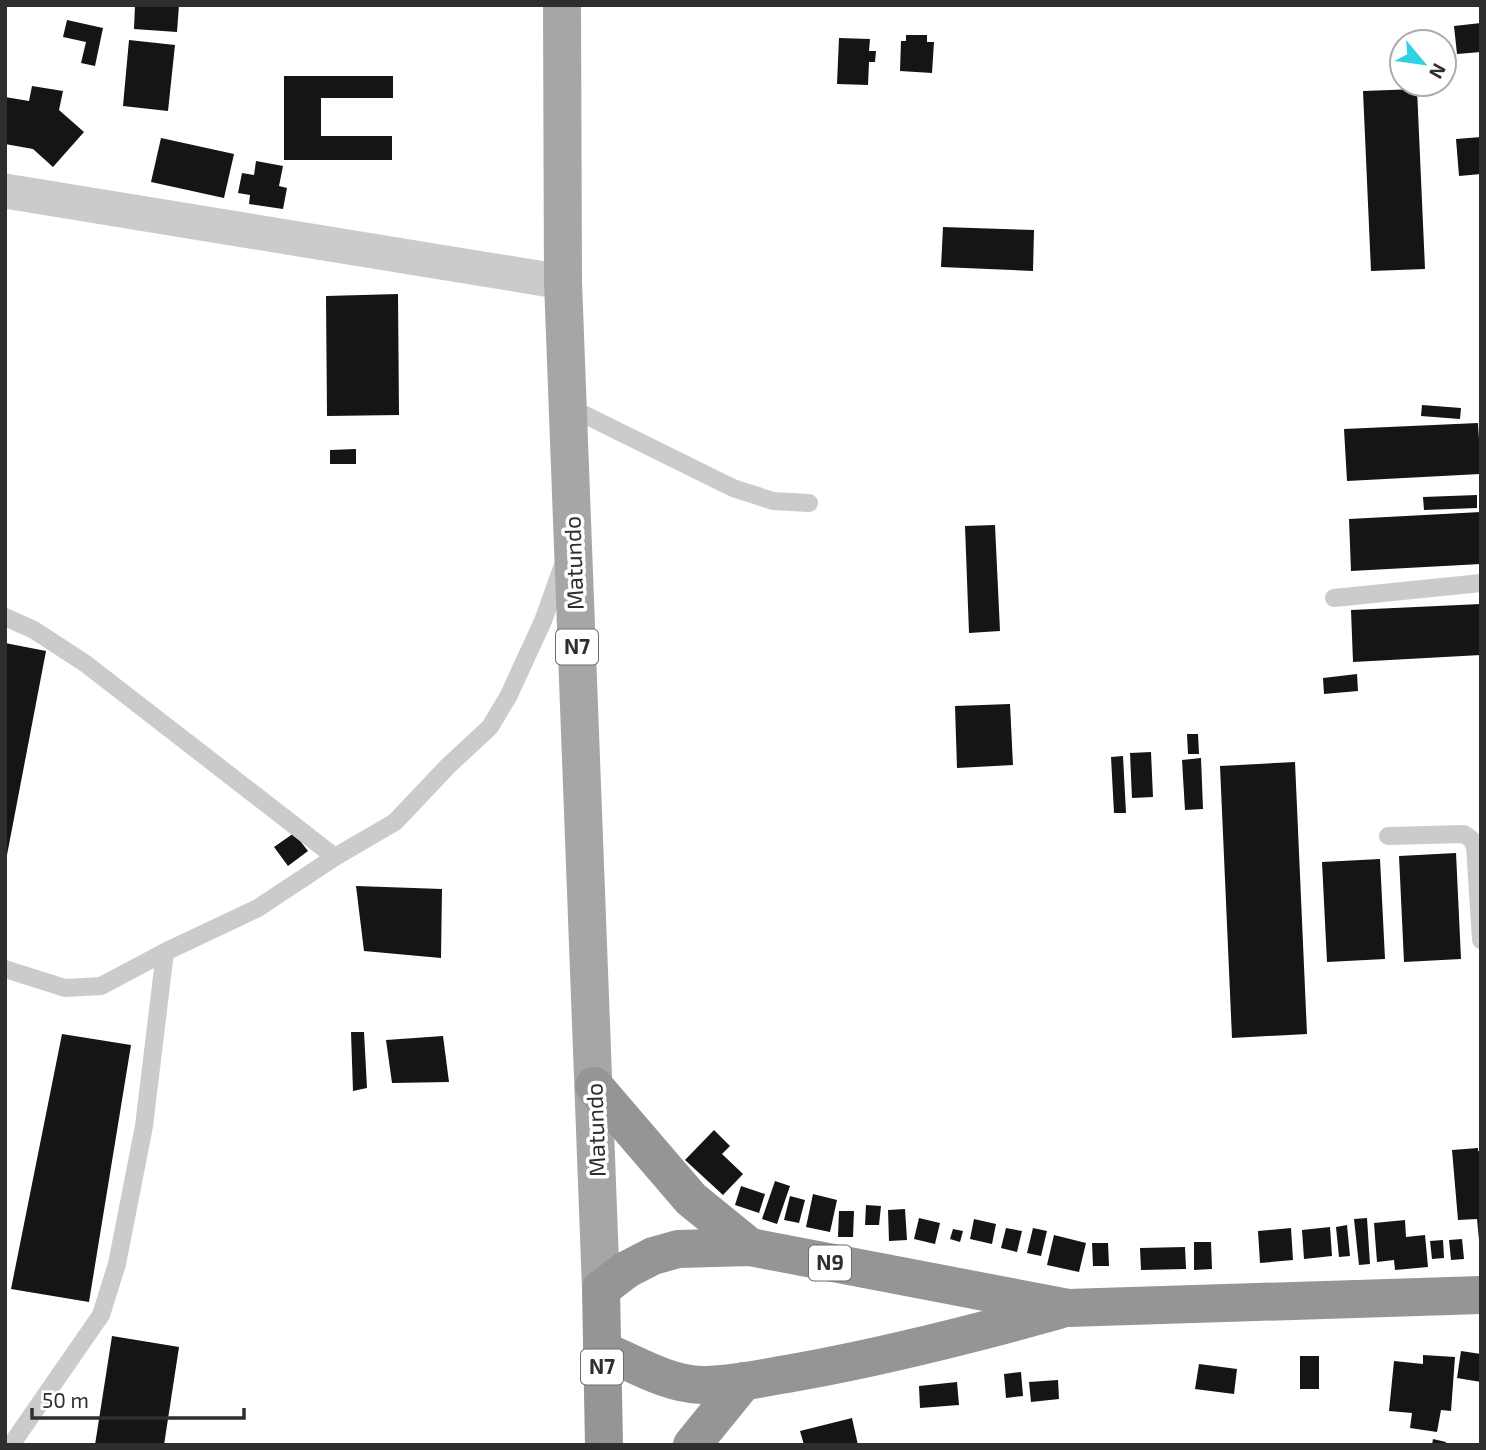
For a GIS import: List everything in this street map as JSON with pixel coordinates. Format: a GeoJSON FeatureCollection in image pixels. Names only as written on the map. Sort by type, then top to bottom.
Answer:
{"type":"FeatureCollection","features":[{"type":"Feature","properties":{"kind":"highway"},"geometry":{"type":"LineString","coordinates":[[594,1086],[691,1199],[750,1247]]}},
{"type":"Feature","properties":{"kind":"highway","name":"N9"},"geometry":{"type":"LineString","coordinates":[[601,1289],[626,1270],[653,1256],[678,1249],[750,1247],[1068,1308],[1481,1295]]}},
{"type":"Feature","properties":{"kind":"highway","name":"N7"},"geometry":{"type":"LineString","coordinates":[[601,1289],[604,1445]]}},
{"type":"Feature","properties":{"kind":"highway","name":"N9"},"geometry":{"type":"LineString","coordinates":[[602,1350],[664,1377],[701,1385],[744,1381],[836,1365],[960,1338],[1068,1308]]}},
{"type":"Feature","properties":{"kind":"highway"},"geometry":{"type":"LineString","coordinates":[[692,1445],[744,1381]]}},
{"type":"Feature","properties":{"kind":"main road","name":"Matundo"},"geometry":{"type":"LineString","coordinates":[[562,5],[563,282],[601,1289]]}},
{"type":"Feature","properties":{"kind":"street"},"geometry":{"type":"LineString","coordinates":[[5,191],[563,282]]}},
{"type":"Feature","properties":{"kind":"lane"},"geometry":{"type":"LineString","coordinates":[[567,406],[733,488],[773,501],[809,503]]}},
{"type":"Feature","properties":{"kind":"lane"},"geometry":{"type":"LineString","coordinates":[[5,969],[65,988],[101,986],[258,908],[334,857],[396,822],[448,766],[490,727],[509,695],[537,633],[573,539]]}},
{"type":"Feature","properties":{"kind":"lane"},"geometry":{"type":"LineString","coordinates":[[1334,598],[1481,583]]}},
{"type":"Feature","properties":{"kind":"lane"},"geometry":{"type":"LineString","coordinates":[[5,617],[34,630],[86,664],[334,857]]}},
{"type":"Feature","properties":{"kind":"lane"},"geometry":{"type":"LineString","coordinates":[[1388,836],[1464,834],[1471,839],[1475,846],[1481,940]]}},
{"type":"Feature","properties":{"kind":"lane"},"geometry":{"type":"LineString","coordinates":[[11,1445],[101,1315],[117,1264],[145,1126],[165,952]]}},
{"type":"Feature","properties":{"kind":"building"},"geometry":{"type":"Polygon","coordinates":[[[135,5],[179,5],[177,32],[134,29],[135,5]]]}},
{"type":"Feature","properties":{"kind":"building"},"geometry":{"type":"Polygon","coordinates":[[[67,20],[103,28],[95,66],[81,63],[86,42],[63,37],[67,20]]]}},
{"type":"Feature","properties":{"kind":"building"},"geometry":{"type":"Polygon","coordinates":[[[1481,23],[1481,52],[1458,54],[1458,28],[1454,26],[1481,23]]]}},
{"type":"Feature","properties":{"kind":"building"},"geometry":{"type":"Polygon","coordinates":[[[906,35],[927,35],[927,42],[934,42],[932,73],[900,71],[901,41],[906,41],[906,35]]]}},
{"type":"Feature","properties":{"kind":"building"},"geometry":{"type":"Polygon","coordinates":[[[839,38],[870,39],[869,51],[876,51],[875,62],[869,62],[868,85],[837,84],[839,38]]]}},
{"type":"Feature","properties":{"kind":"building"},"geometry":{"type":"Polygon","coordinates":[[[129,40],[175,45],[168,111],[123,106],[129,40]]]}},
{"type":"Feature","properties":{"kind":"building"},"geometry":{"type":"Polygon","coordinates":[[[284,76],[393,76],[393,98],[321,98],[321,136],[392,136],[392,160],[284,160],[284,76]]]}},
{"type":"Feature","properties":{"kind":"building"},"geometry":{"type":"Polygon","coordinates":[[[32,86],[63,91],[59,110],[84,132],[53,167],[33,149],[5,144],[5,97],[29,101],[32,86]]]}},
{"type":"Feature","properties":{"kind":"building"},"geometry":{"type":"Polygon","coordinates":[[[1388,90],[1388,98],[1417,98],[1425,269],[1371,271],[1363,91],[1388,90]]]}},
{"type":"Feature","properties":{"kind":"building"},"geometry":{"type":"Polygon","coordinates":[[[1481,137],[1481,174],[1459,176],[1456,139],[1481,137]]]}},
{"type":"Feature","properties":{"kind":"building"},"geometry":{"type":"Polygon","coordinates":[[[161,138],[234,154],[224,198],[151,182],[161,138]]]}},
{"type":"Feature","properties":{"kind":"building"},"geometry":{"type":"Polygon","coordinates":[[[256,161],[283,166],[279,186],[287,188],[283,209],[249,204],[250,195],[238,193],[242,173],[254,175],[256,161]]]}},
{"type":"Feature","properties":{"kind":"building"},"geometry":{"type":"Polygon","coordinates":[[[943,227],[1034,230],[1033,271],[941,267],[943,227]]]}},
{"type":"Feature","properties":{"kind":"building"},"geometry":{"type":"Polygon","coordinates":[[[398,294],[399,415],[327,416],[326,296],[398,294]]]}},
{"type":"Feature","properties":{"kind":"building"},"geometry":{"type":"Polygon","coordinates":[[[1422,405],[1461,408],[1460,419],[1421,416],[1422,405]]]}},
{"type":"Feature","properties":{"kind":"building"},"geometry":{"type":"Polygon","coordinates":[[[1478,423],[1481,439],[1480,474],[1347,481],[1344,429],[1478,423]]]}},
{"type":"Feature","properties":{"kind":"building"},"geometry":{"type":"Polygon","coordinates":[[[356,449],[356,464],[330,464],[330,450],[356,449]]]}},
{"type":"Feature","properties":{"kind":"building"},"geometry":{"type":"Polygon","coordinates":[[[1477,495],[1477,508],[1424,510],[1423,497],[1477,495]]]}},
{"type":"Feature","properties":{"kind":"building"},"geometry":{"type":"Polygon","coordinates":[[[1481,512],[1481,564],[1351,571],[1349,519],[1481,512]]]}},
{"type":"Feature","properties":{"kind":"building"},"geometry":{"type":"Polygon","coordinates":[[[995,525],[1000,631],[969,633],[965,526],[995,525]]]}},
{"type":"Feature","properties":{"kind":"building"},"geometry":{"type":"Polygon","coordinates":[[[1481,604],[1481,655],[1353,662],[1351,610],[1481,604]]]}},
{"type":"Feature","properties":{"kind":"building"},"geometry":{"type":"Polygon","coordinates":[[[5,643],[46,651],[7,855],[5,855],[5,643]]]}},
{"type":"Feature","properties":{"kind":"building"},"geometry":{"type":"Polygon","coordinates":[[[1357,674],[1358,691],[1324,694],[1323,678],[1357,674]]]}},
{"type":"Feature","properties":{"kind":"building"},"geometry":{"type":"Polygon","coordinates":[[[1010,704],[1013,765],[957,768],[955,706],[1010,704]]]}},
{"type":"Feature","properties":{"kind":"building"},"geometry":{"type":"Polygon","coordinates":[[[1187,734],[1198,734],[1199,754],[1188,754],[1187,734]]]}},
{"type":"Feature","properties":{"kind":"building"},"geometry":{"type":"Polygon","coordinates":[[[1151,752],[1153,797],[1132,798],[1130,753],[1151,752]]]}},
{"type":"Feature","properties":{"kind":"building"},"geometry":{"type":"Polygon","coordinates":[[[1123,756],[1126,813],[1114,813],[1111,757],[1123,756]]]}},
{"type":"Feature","properties":{"kind":"building"},"geometry":{"type":"Polygon","coordinates":[[[1201,758],[1203,809],[1185,810],[1182,760],[1201,758]]]}},
{"type":"Feature","properties":{"kind":"building"},"geometry":{"type":"Polygon","coordinates":[[[1295,762],[1307,1034],[1232,1038],[1220,766],[1295,762]]]}},
{"type":"Feature","properties":{"kind":"building"},"geometry":{"type":"Polygon","coordinates":[[[294,833],[308,851],[288,866],[274,847],[294,833]]]}},
{"type":"Feature","properties":{"kind":"building"},"geometry":{"type":"Polygon","coordinates":[[[1456,853],[1461,959],[1404,962],[1399,856],[1456,853]]]}},
{"type":"Feature","properties":{"kind":"building"},"geometry":{"type":"Polygon","coordinates":[[[1380,859],[1385,959],[1327,962],[1322,862],[1380,859]]]}},
{"type":"Feature","properties":{"kind":"building"},"geometry":{"type":"Polygon","coordinates":[[[356,886],[442,889],[441,958],[364,951],[356,886]]]}},
{"type":"Feature","properties":{"kind":"building"},"geometry":{"type":"Polygon","coordinates":[[[351,1032],[364,1032],[367,1088],[353,1091],[351,1032]]]}},
{"type":"Feature","properties":{"kind":"building"},"geometry":{"type":"Polygon","coordinates":[[[62,1034],[131,1045],[89,1302],[11,1289],[62,1034]]]}},
{"type":"Feature","properties":{"kind":"building"},"geometry":{"type":"Polygon","coordinates":[[[443,1036],[449,1082],[392,1083],[386,1040],[443,1036]]]}},
{"type":"Feature","properties":{"kind":"building"},"geometry":{"type":"Polygon","coordinates":[[[714,1130],[730,1146],[722,1154],[743,1174],[723,1195],[685,1160],[714,1130]]]}},
{"type":"Feature","properties":{"kind":"building"},"geometry":{"type":"Polygon","coordinates":[[[1478,1148],[1478,1151],[1481,1151],[1481,1240],[1477,1219],[1458,1220],[1452,1150],[1478,1148]]]}},
{"type":"Feature","properties":{"kind":"building"},"geometry":{"type":"Polygon","coordinates":[[[775,1181],[790,1186],[777,1224],[762,1219],[775,1181]]]}},
{"type":"Feature","properties":{"kind":"building"},"geometry":{"type":"Polygon","coordinates":[[[741,1186],[765,1194],[759,1213],[735,1205],[741,1186]]]}},
{"type":"Feature","properties":{"kind":"building"},"geometry":{"type":"Polygon","coordinates":[[[813,1194],[837,1200],[830,1232],[806,1227],[813,1194]]]}},
{"type":"Feature","properties":{"kind":"building"},"geometry":{"type":"Polygon","coordinates":[[[790,1196],[805,1200],[799,1223],[784,1220],[790,1196]]]}},
{"type":"Feature","properties":{"kind":"building"},"geometry":{"type":"Polygon","coordinates":[[[866,1205],[881,1206],[879,1225],[865,1225],[866,1205]]]}},
{"type":"Feature","properties":{"kind":"building"},"geometry":{"type":"Polygon","coordinates":[[[905,1209],[907,1240],[889,1241],[888,1210],[905,1209]]]}},
{"type":"Feature","properties":{"kind":"building"},"geometry":{"type":"Polygon","coordinates":[[[839,1211],[854,1211],[853,1237],[838,1237],[839,1211]]]}},
{"type":"Feature","properties":{"kind":"building"},"geometry":{"type":"Polygon","coordinates":[[[919,1218],[940,1223],[935,1244],[914,1239],[919,1218]]]}},
{"type":"Feature","properties":{"kind":"building"},"geometry":{"type":"Polygon","coordinates":[[[1367,1218],[1370,1264],[1359,1265],[1354,1219],[1367,1218]]]}},
{"type":"Feature","properties":{"kind":"building"},"geometry":{"type":"Polygon","coordinates":[[[974,1219],[996,1224],[992,1244],[970,1239],[974,1219]]]}},
{"type":"Feature","properties":{"kind":"building"},"geometry":{"type":"Polygon","coordinates":[[[1405,1220],[1406,1237],[1425,1235],[1428,1267],[1395,1270],[1394,1260],[1377,1262],[1374,1223],[1405,1220]]]}},
{"type":"Feature","properties":{"kind":"building"},"geometry":{"type":"Polygon","coordinates":[[[1347,1225],[1350,1256],[1339,1257],[1336,1227],[1347,1225]]]}},
{"type":"Feature","properties":{"kind":"building"},"geometry":{"type":"Polygon","coordinates":[[[1330,1227],[1332,1256],[1304,1259],[1302,1230],[1330,1227]]]}},
{"type":"Feature","properties":{"kind":"building"},"geometry":{"type":"Polygon","coordinates":[[[1006,1228],[1022,1231],[1017,1252],[1001,1248],[1006,1228]]]}},
{"type":"Feature","properties":{"kind":"building"},"geometry":{"type":"Polygon","coordinates":[[[1033,1228],[1047,1231],[1041,1256],[1027,1253],[1033,1228]]]}},
{"type":"Feature","properties":{"kind":"building"},"geometry":{"type":"Polygon","coordinates":[[[1291,1228],[1293,1260],[1260,1263],[1258,1231],[1291,1228]]]}},
{"type":"Feature","properties":{"kind":"building"},"geometry":{"type":"Polygon","coordinates":[[[953,1229],[963,1231],[960,1242],[950,1239],[953,1229]]]}},
{"type":"Feature","properties":{"kind":"building"},"geometry":{"type":"Polygon","coordinates":[[[1054,1235],[1086,1243],[1079,1272],[1047,1265],[1054,1235]]]}},
{"type":"Feature","properties":{"kind":"building"},"geometry":{"type":"Polygon","coordinates":[[[1462,1239],[1464,1259],[1451,1260],[1449,1240],[1462,1239]]]}},
{"type":"Feature","properties":{"kind":"building"},"geometry":{"type":"Polygon","coordinates":[[[1443,1240],[1444,1258],[1432,1259],[1430,1241],[1443,1240]]]}},
{"type":"Feature","properties":{"kind":"building"},"geometry":{"type":"Polygon","coordinates":[[[1194,1242],[1211,1242],[1212,1269],[1194,1270],[1194,1242]]]}},
{"type":"Feature","properties":{"kind":"building"},"geometry":{"type":"Polygon","coordinates":[[[1092,1243],[1108,1243],[1109,1266],[1093,1266],[1092,1243]]]}},
{"type":"Feature","properties":{"kind":"building"},"geometry":{"type":"Polygon","coordinates":[[[1185,1247],[1186,1269],[1141,1270],[1140,1248],[1185,1247]]]}},
{"type":"Feature","properties":{"kind":"building"},"geometry":{"type":"Polygon","coordinates":[[[112,1336],[179,1347],[164,1445],[95,1445],[112,1336]]]}},
{"type":"Feature","properties":{"kind":"building"},"geometry":{"type":"Polygon","coordinates":[[[1461,1351],[1481,1354],[1481,1382],[1457,1378],[1461,1351]]]}},
{"type":"Feature","properties":{"kind":"building"},"geometry":{"type":"Polygon","coordinates":[[[1423,1355],[1455,1357],[1451,1411],[1441,1410],[1437,1432],[1410,1428],[1412,1413],[1389,1411],[1394,1361],[1423,1364],[1423,1355]]]}},
{"type":"Feature","properties":{"kind":"building"},"geometry":{"type":"Polygon","coordinates":[[[1300,1356],[1319,1356],[1319,1389],[1300,1389],[1300,1356]]]}},
{"type":"Feature","properties":{"kind":"building"},"geometry":{"type":"Polygon","coordinates":[[[1199,1364],[1237,1369],[1234,1394],[1195,1389],[1199,1364]]]}},
{"type":"Feature","properties":{"kind":"building"},"geometry":{"type":"Polygon","coordinates":[[[1021,1372],[1023,1396],[1006,1398],[1004,1374],[1021,1372]]]}},
{"type":"Feature","properties":{"kind":"building"},"geometry":{"type":"Polygon","coordinates":[[[1058,1380],[1059,1399],[1031,1402],[1029,1382],[1058,1380]]]}},
{"type":"Feature","properties":{"kind":"building"},"geometry":{"type":"Polygon","coordinates":[[[957,1382],[959,1405],[920,1408],[919,1386],[957,1382]]]}},
{"type":"Feature","properties":{"kind":"building"},"geometry":{"type":"Polygon","coordinates":[[[852,1418],[858,1445],[804,1445],[800,1431],[852,1418]]]}},
{"type":"Feature","properties":{"kind":"building"},"geometry":{"type":"Polygon","coordinates":[[[1433,1439],[1446,1442],[1445,1445],[1432,1445],[1433,1439]]]}}]}
